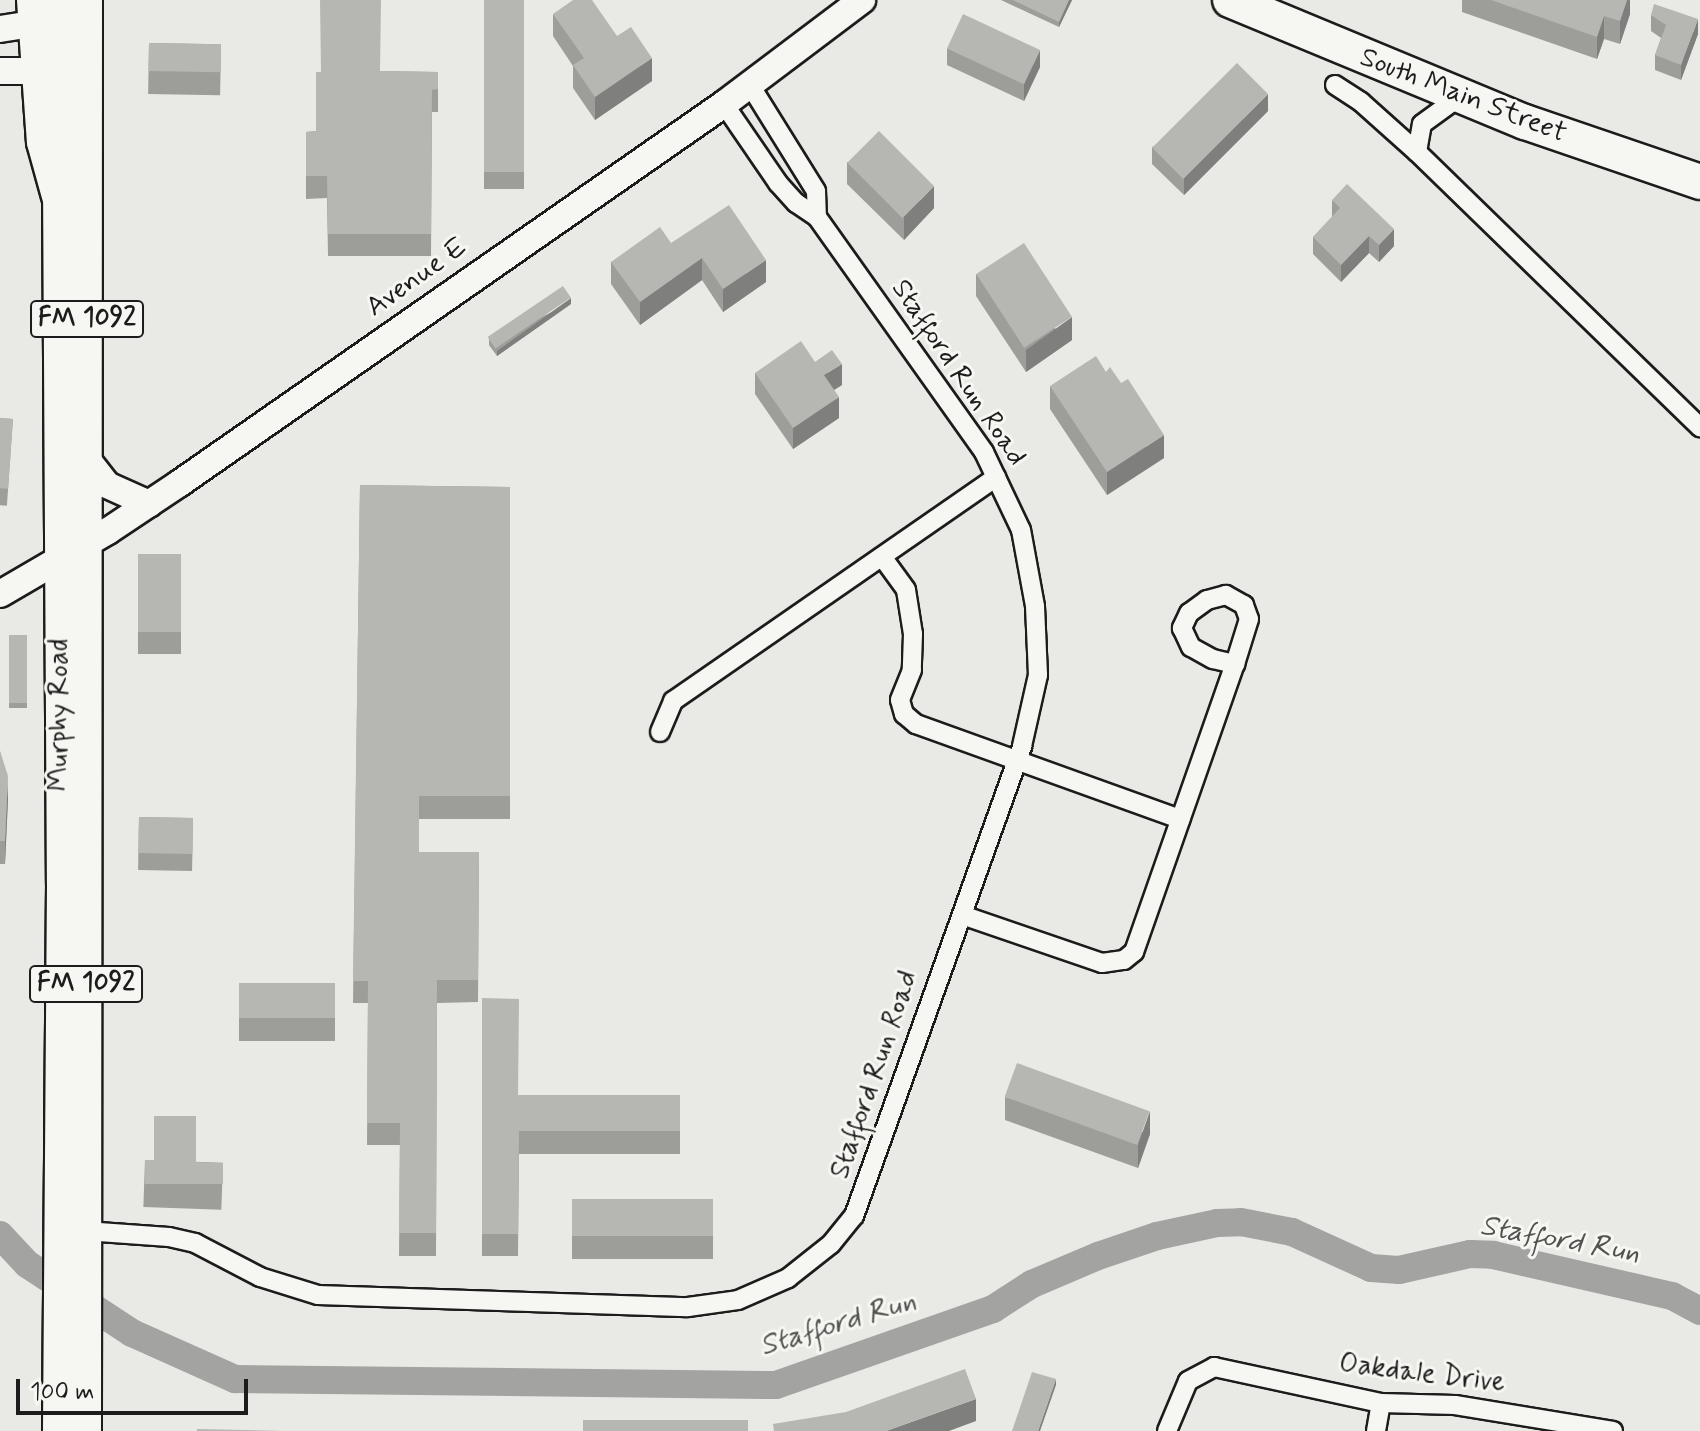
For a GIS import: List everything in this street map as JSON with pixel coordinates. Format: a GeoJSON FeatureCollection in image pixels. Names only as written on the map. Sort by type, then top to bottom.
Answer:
{"type":"FeatureCollection","features":[{"type":"Feature","properties":{"kind":"highway","name":"South Main Street"},"geometry":{"type":"LineString","coordinates":[[1230,0],[1459,97],[1700,182]]}},
{"type":"Feature","properties":{"kind":"highway"},"geometry":{"type":"LineString","coordinates":[[42,6],[39,71],[44,142],[59,196]]}},
{"type":"Feature","properties":{"kind":"main road","name":"Murphy Road"},"geometry":{"type":"LineString","coordinates":[[72,1097],[61,995],[61,791],[72,551],[86,458],[87,0]]}},
{"type":"Feature","properties":{"kind":"main road","name":"Murphy Road"},"geometry":{"type":"LineString","coordinates":[[42,6],[58,138],[86,938],[72,1097],[72,1386],[58,1431]]}},
{"type":"Feature","properties":{"kind":"main road"},"geometry":{"type":"LineString","coordinates":[[58,138],[71,168],[72,267],[87,286]]}},
{"type":"Feature","properties":{"kind":"main road"},"geometry":{"type":"LineString","coordinates":[[61,791],[71,813],[71,920],[76,932],[86,938]]}},
{"type":"Feature","properties":{"kind":"main road","name":"Murphy Road"},"geometry":{"type":"LineString","coordinates":[[72,1386],[86,1431]]}},
{"type":"Feature","properties":{"kind":"main road"},"geometry":{"type":"LineString","coordinates":[[72,1386],[74,1431]]}},
{"type":"Feature","properties":{"kind":"street","name":"Avenue E"},"geometry":{"type":"LineString","coordinates":[[0,594],[149,504],[724,104],[862,0]]}},
{"type":"Feature","properties":{"kind":"street"},"geometry":{"type":"LineString","coordinates":[[0,29],[24,25],[42,6]]}},
{"type":"Feature","properties":{"kind":"street"},"geometry":{"type":"LineString","coordinates":[[0,71],[39,71]]}},
{"type":"Feature","properties":{"kind":"street","name":"Stafford Run Road"},"geometry":{"type":"LineString","coordinates":[[750,85],[816,191],[817,217]]}},
{"type":"Feature","properties":{"kind":"street"},"geometry":{"type":"LineString","coordinates":[[1335,85],[1361,102],[1417,152],[1700,427]]}},
{"type":"Feature","properties":{"kind":"street"},"geometry":{"type":"LineString","coordinates":[[1417,152],[1422,124],[1459,97]]}},
{"type":"Feature","properties":{"kind":"street","name":"Stafford Run Road"},"geometry":{"type":"LineString","coordinates":[[72,1230],[181,1239],[208,1248],[260,1277],[318,1295],[688,1307],[738,1300],[772,1286],[807,1265],[831,1244],[854,1216],[1018,759],[1038,675],[1035,606],[1021,530],[984,452],[817,217],[796,203],[778,183],[724,104]]}},
{"type":"Feature","properties":{"kind":"street"},"geometry":{"type":"LineString","coordinates":[[86,458],[107,485],[149,504]]}},
{"type":"Feature","properties":{"kind":"street"},"geometry":{"type":"LineString","coordinates":[[660,732],[673,701],[996,477]]}},
{"type":"Feature","properties":{"kind":"street"},"geometry":{"type":"LineString","coordinates":[[883,558],[906,590],[913,634],[912,670],[900,700],[904,714],[916,724],[1180,819]]}},
{"type":"Feature","properties":{"kind":"street"},"geometry":{"type":"LineString","coordinates":[[962,915],[1102,963],[1124,960],[1134,952],[1235,664]]}},
{"type":"Feature","properties":{"kind":"street","name":"Oakdale Drive"},"geometry":{"type":"LineString","coordinates":[[1167,1431],[1188,1381],[1214,1367],[1381,1403],[1455,1405],[1613,1431]]}},
{"type":"Feature","properties":{"kind":"street"},"geometry":{"type":"LineString","coordinates":[[1376,1431],[1381,1403]]}},
{"type":"Feature","properties":{"kind":"building"},"geometry":{"type":"Polygon","coordinates":[[[320,0],[381,0],[380,71],[438,72],[438,89],[432,90],[431,234],[328,234],[327,176],[306,176],[306,132],[316,131],[316,72],[321,72],[320,0]]]}},
{"type":"Feature","properties":{"kind":"building"},"geometry":{"type":"Polygon","coordinates":[[[484,0],[524,0],[524,172],[484,172],[484,0]]]}},
{"type":"Feature","properties":{"kind":"building"},"geometry":{"type":"Polygon","coordinates":[[[573,0],[592,0],[617,36],[631,27],[652,58],[595,97],[573,65],[584,58],[553,14],[573,0]]]}},
{"type":"Feature","properties":{"kind":"building"},"geometry":{"type":"Polygon","coordinates":[[[1013,0],[1069,0],[1059,22],[1013,0]]]}},
{"type":"Feature","properties":{"kind":"building"},"geometry":{"type":"Polygon","coordinates":[[[1491,0],[1627,0],[1620,21],[1604,16],[1597,37],[1491,0]]]}},
{"type":"Feature","properties":{"kind":"building"},"geometry":{"type":"Polygon","coordinates":[[[1654,4],[1698,19],[1681,65],[1655,55],[1666,25],[1651,15],[1654,4]]]}},
{"type":"Feature","properties":{"kind":"building"},"geometry":{"type":"Polygon","coordinates":[[[963,14],[1040,50],[1024,84],[947,48],[963,14]]]}},
{"type":"Feature","properties":{"kind":"building"},"geometry":{"type":"Polygon","coordinates":[[[149,43],[221,44],[221,72],[149,71],[149,43]]]}},
{"type":"Feature","properties":{"kind":"building"},"geometry":{"type":"Polygon","coordinates":[[[1237,63],[1268,94],[1183,179],[1152,148],[1237,63]]]}},
{"type":"Feature","properties":{"kind":"building"},"geometry":{"type":"Polygon","coordinates":[[[879,131],[934,186],[902,218],[847,163],[879,131]]]}},
{"type":"Feature","properties":{"kind":"building"},"geometry":{"type":"Polygon","coordinates":[[[1347,184],[1394,229],[1379,245],[1369,236],[1341,265],[1313,237],[1340,208],[1332,200],[1347,184]]]}},
{"type":"Feature","properties":{"kind":"building"},"geometry":{"type":"Polygon","coordinates":[[[729,205],[766,260],[723,289],[702,258],[640,302],[611,262],[660,227],[671,243],[729,205]]]}},
{"type":"Feature","properties":{"kind":"building"},"geometry":{"type":"Polygon","coordinates":[[[1024,243],[1072,317],[1024,348],[976,274],[1024,243]]]}},
{"type":"Feature","properties":{"kind":"building"},"geometry":{"type":"Polygon","coordinates":[[[563,286],[571,298],[495,348],[488,337],[563,286]]]}},
{"type":"Feature","properties":{"kind":"building"},"geometry":{"type":"Polygon","coordinates":[[[801,341],[815,362],[832,350],[842,364],[824,375],[839,397],[793,428],[755,373],[801,341]]]}},
{"type":"Feature","properties":{"kind":"building"},"geometry":{"type":"Polygon","coordinates":[[[1096,356],[1106,372],[1110,367],[1121,383],[1128,379],[1164,435],[1107,472],[1050,386],[1096,356]]]}},
{"type":"Feature","properties":{"kind":"building"},"geometry":{"type":"Polygon","coordinates":[[[0,418],[13,419],[8,489],[0,488],[0,418]]]}},
{"type":"Feature","properties":{"kind":"building"},"geometry":{"type":"Polygon","coordinates":[[[360,485],[510,487],[510,796],[419,796],[419,852],[479,852],[478,980],[437,980],[436,1233],[399,1233],[400,1123],[367,1123],[368,981],[353,981],[360,485]]]}},
{"type":"Feature","properties":{"kind":"building"},"geometry":{"type":"Polygon","coordinates":[[[138,554],[181,554],[181,632],[138,632],[138,554]]]}},
{"type":"Feature","properties":{"kind":"building"},"geometry":{"type":"Polygon","coordinates":[[[9,635],[27,635],[27,703],[9,703],[9,635]]]}},
{"type":"Feature","properties":{"kind":"building"},"geometry":{"type":"Polygon","coordinates":[[[0,751],[8,776],[5,841],[0,841],[0,751]]]}},
{"type":"Feature","properties":{"kind":"building"},"geometry":{"type":"Polygon","coordinates":[[[139,817],[193,818],[192,854],[138,853],[139,817]]]}},
{"type":"Feature","properties":{"kind":"building"},"geometry":{"type":"Polygon","coordinates":[[[239,983],[335,983],[335,1018],[239,1018],[239,983]]]}},
{"type":"Feature","properties":{"kind":"building"},"geometry":{"type":"Polygon","coordinates":[[[482,998],[519,999],[518,1095],[680,1095],[680,1131],[519,1131],[518,1234],[482,1234],[482,998]]]}},
{"type":"Feature","properties":{"kind":"building"},"geometry":{"type":"Polygon","coordinates":[[[1017,1063],[1149,1111],[1137,1145],[1005,1097],[1017,1063]]]}},
{"type":"Feature","properties":{"kind":"building"},"geometry":{"type":"Polygon","coordinates":[[[154,1116],[196,1116],[196,1162],[223,1163],[223,1184],[145,1184],[145,1160],[154,1160],[154,1116]]]}},
{"type":"Feature","properties":{"kind":"building"},"geometry":{"type":"Polygon","coordinates":[[[572,1199],[713,1199],[713,1236],[572,1236],[572,1199]]]}},
{"type":"Feature","properties":{"kind":"building"},"geometry":{"type":"Polygon","coordinates":[[[965,1369],[976,1399],[886,1431],[774,1431],[773,1424],[846,1412],[965,1369]]]}},
{"type":"Feature","properties":{"kind":"building"},"geometry":{"type":"Polygon","coordinates":[[[1032,1372],[1056,1379],[1038,1431],[1012,1431],[1032,1372]]]}},
{"type":"Feature","properties":{"kind":"building"},"geometry":{"type":"Polygon","coordinates":[[[583,1420],[748,1420],[748,1431],[583,1431],[583,1420]]]}},
{"type":"Feature","properties":{"kind":"building"},"geometry":{"type":"Polygon","coordinates":[[[197,1429],[283,1431],[197,1431],[197,1429]]]}},
{"type":"Feature","properties":{"kind":"waterway","name":"Stafford Run"},"geometry":{"type":"LineString","coordinates":[[0,1235],[27,1264],[132,1333],[235,1379],[776,1385],[993,1309],[1032,1284],[1098,1256],[1157,1236],[1217,1223],[1241,1222],[1292,1232],[1371,1268],[1399,1270],[1470,1254],[1493,1255],[1672,1296],[1700,1311]]}}]}
